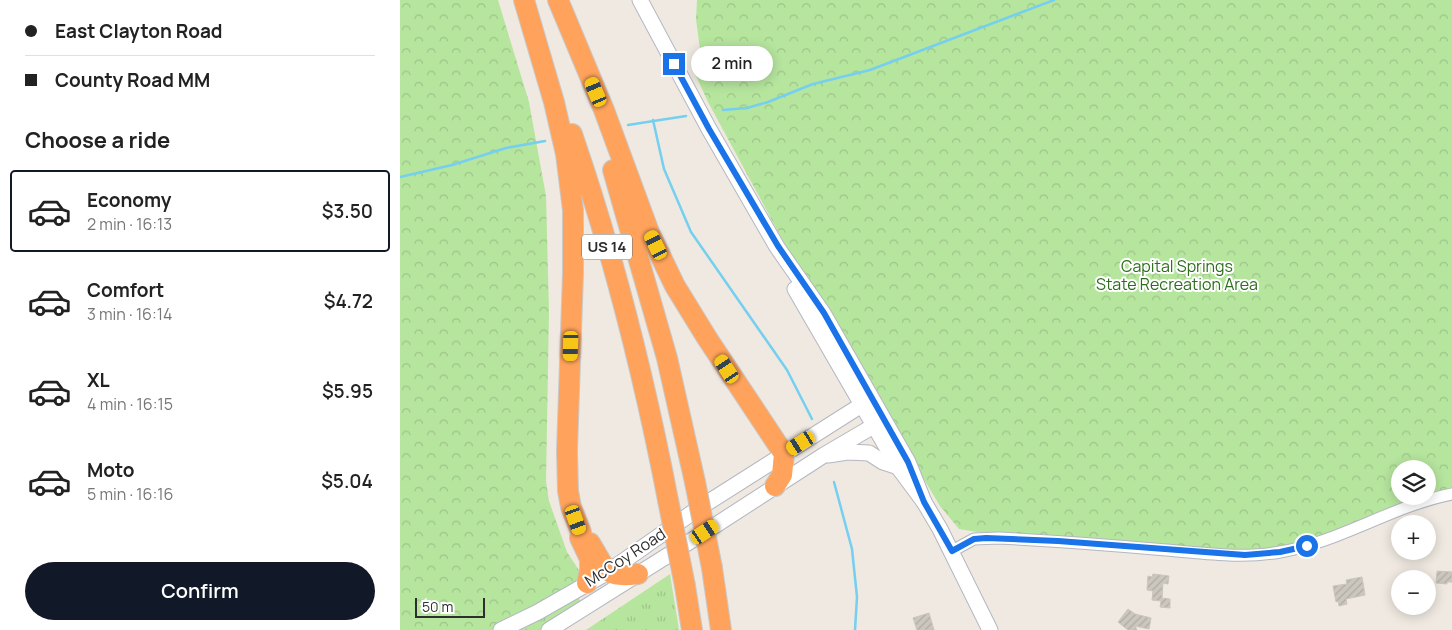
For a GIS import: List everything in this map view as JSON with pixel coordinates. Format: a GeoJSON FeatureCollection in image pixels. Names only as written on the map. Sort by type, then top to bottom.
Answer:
{"type":"FeatureCollection","features":[{"type":"Feature","properties":{"kind":"highway","name":"US 14"},"geometry":{"type":"LineString","coordinates":[[525,0],[583,167],[612,264],[647,401],[685,586],[692,630]]}},
{"type":"Feature","properties":{"kind":"highway"},"geometry":{"type":"LineString","coordinates":[[525,0],[554,102],[566,154],[573,210],[573,273],[567,452],[568,490],[581,532],[580,538],[590,559],[587,583]]}},
{"type":"Feature","properties":{"kind":"highway","name":"US 14"},"geometry":{"type":"LineString","coordinates":[[556,0],[608,155],[667,358],[695,482],[712,568],[721,630]]}},
{"type":"Feature","properties":{"kind":"highway"},"geometry":{"type":"LineString","coordinates":[[556,0],[604,110],[649,232],[676,286],[707,338],[784,454],[782,475],[775,486]]}},
{"type":"Feature","properties":{"kind":"highway"},"geometry":{"type":"LineString","coordinates":[[581,532],[585,535],[608,572],[621,577],[638,574]]}},
{"type":"Feature","properties":{"kind":"main road"},"geometry":{"type":"LineString","coordinates":[[640,0],[709,129],[778,246],[824,313],[867,401],[879,422],[908,462],[924,502]]}},
{"type":"Feature","properties":{"kind":"main road","name":"McCoy Road"},"geometry":{"type":"LineString","coordinates":[[501,630],[538,612],[608,572],[696,510],[867,401]]}},
{"type":"Feature","properties":{"kind":"main road","name":"McCoy Road"},"geometry":{"type":"LineString","coordinates":[[549,630],[879,422]]}},
{"type":"Feature","properties":{"kind":"main road"},"geometry":{"type":"LineString","coordinates":[[879,422],[898,467],[924,502],[952,551],[990,630]]}},
{"type":"Feature","properties":{"kind":"main road"},"geometry":{"type":"LineString","coordinates":[[824,455],[848,452],[869,453],[883,462],[898,467]]}},
{"type":"Feature","properties":{"kind":"street"},"geometry":{"type":"LineString","coordinates":[[952,551],[974,539],[999,538],[1199,552],[1263,554],[1307,546],[1402,509],[1452,494]]}},
{"type":"Feature","properties":{"kind":"green space"},"geometry":{"type":"Polygon","coordinates":[[[400,0],[498,0],[529,102],[546,196],[549,312],[546,481],[549,501],[567,552],[584,578],[499,630],[400,630],[400,0]]]}},
{"type":"Feature","properties":{"kind":"green space","name":"Capital Springs State Recreation Area"},"geometry":{"type":"Polygon","coordinates":[[[697,0],[1452,0],[1452,495],[1436,500],[1436,460],[1391,460],[1391,505],[1422,505],[1304,545],[1251,553],[977,532],[959,529],[940,506],[801,274],[708,102],[691,65],[701,57],[696,19],[697,0]]]}},
{"type":"Feature","properties":{"kind":"green space"},"geometry":{"type":"Polygon","coordinates":[[[670,574],[679,630],[586,630],[670,574]]]}},
{"type":"Feature","properties":{"kind":"green space"},"geometry":{"type":"Polygon","coordinates":[[[578,597],[585,608],[549,630],[516,630],[578,597]]]}},
{"type":"Feature","properties":{"kind":"building"},"geometry":{"type":"Polygon","coordinates":[[[1437,571],[1452,572],[1452,582],[1447,582],[1447,584],[1436,583],[1437,571]]]}},
{"type":"Feature","properties":{"kind":"building"},"geometry":{"type":"Polygon","coordinates":[[[1153,574],[1169,576],[1168,584],[1163,583],[1162,598],[1170,599],[1170,608],[1160,607],[1161,601],[1152,600],[1153,591],[1147,590],[1148,576],[1152,577],[1153,574]]]}},
{"type":"Feature","properties":{"kind":"building"},"geometry":{"type":"Polygon","coordinates":[[[1362,577],[1365,595],[1346,599],[1347,604],[1339,606],[1338,601],[1336,602],[1333,586],[1347,584],[1346,580],[1362,577]]]}},
{"type":"Feature","properties":{"kind":"building"},"geometry":{"type":"Polygon","coordinates":[[[1128,609],[1135,614],[1151,618],[1149,629],[1135,626],[1137,630],[1128,630],[1118,622],[1128,609]]]}},
{"type":"Feature","properties":{"kind":"building"},"geometry":{"type":"Polygon","coordinates":[[[929,613],[934,630],[917,630],[913,618],[929,613]]]}},
{"type":"Feature","properties":{"kind":"waterway"},"geometry":{"type":"LineString","coordinates":[[723,110],[747,108],[768,102],[813,84],[870,70],[1054,0]]}},
{"type":"Feature","properties":{"kind":"waterway"},"geometry":{"type":"LineString","coordinates":[[628,125],[686,116]]}},
{"type":"Feature","properties":{"kind":"waterway"},"geometry":{"type":"LineString","coordinates":[[653,120],[664,169],[691,232],[787,370],[812,419]]}},
{"type":"Feature","properties":{"kind":"waterway"},"geometry":{"type":"LineString","coordinates":[[400,177],[452,165],[506,148],[545,141]]}},
{"type":"Feature","properties":{"kind":"waterway"},"geometry":{"type":"LineString","coordinates":[[834,482],[852,549],[857,597],[855,630]]}},
{"type":"Feature","properties":{"kind":"route"},"geometry":{"type":"LineString","coordinates":[[674,64],[709,129],[778,246],[824,313],[908,462],[924,502],[952,551],[974,539],[986,538],[1058,541],[1245,555],[1280,552],[1307,546]]}}]}
